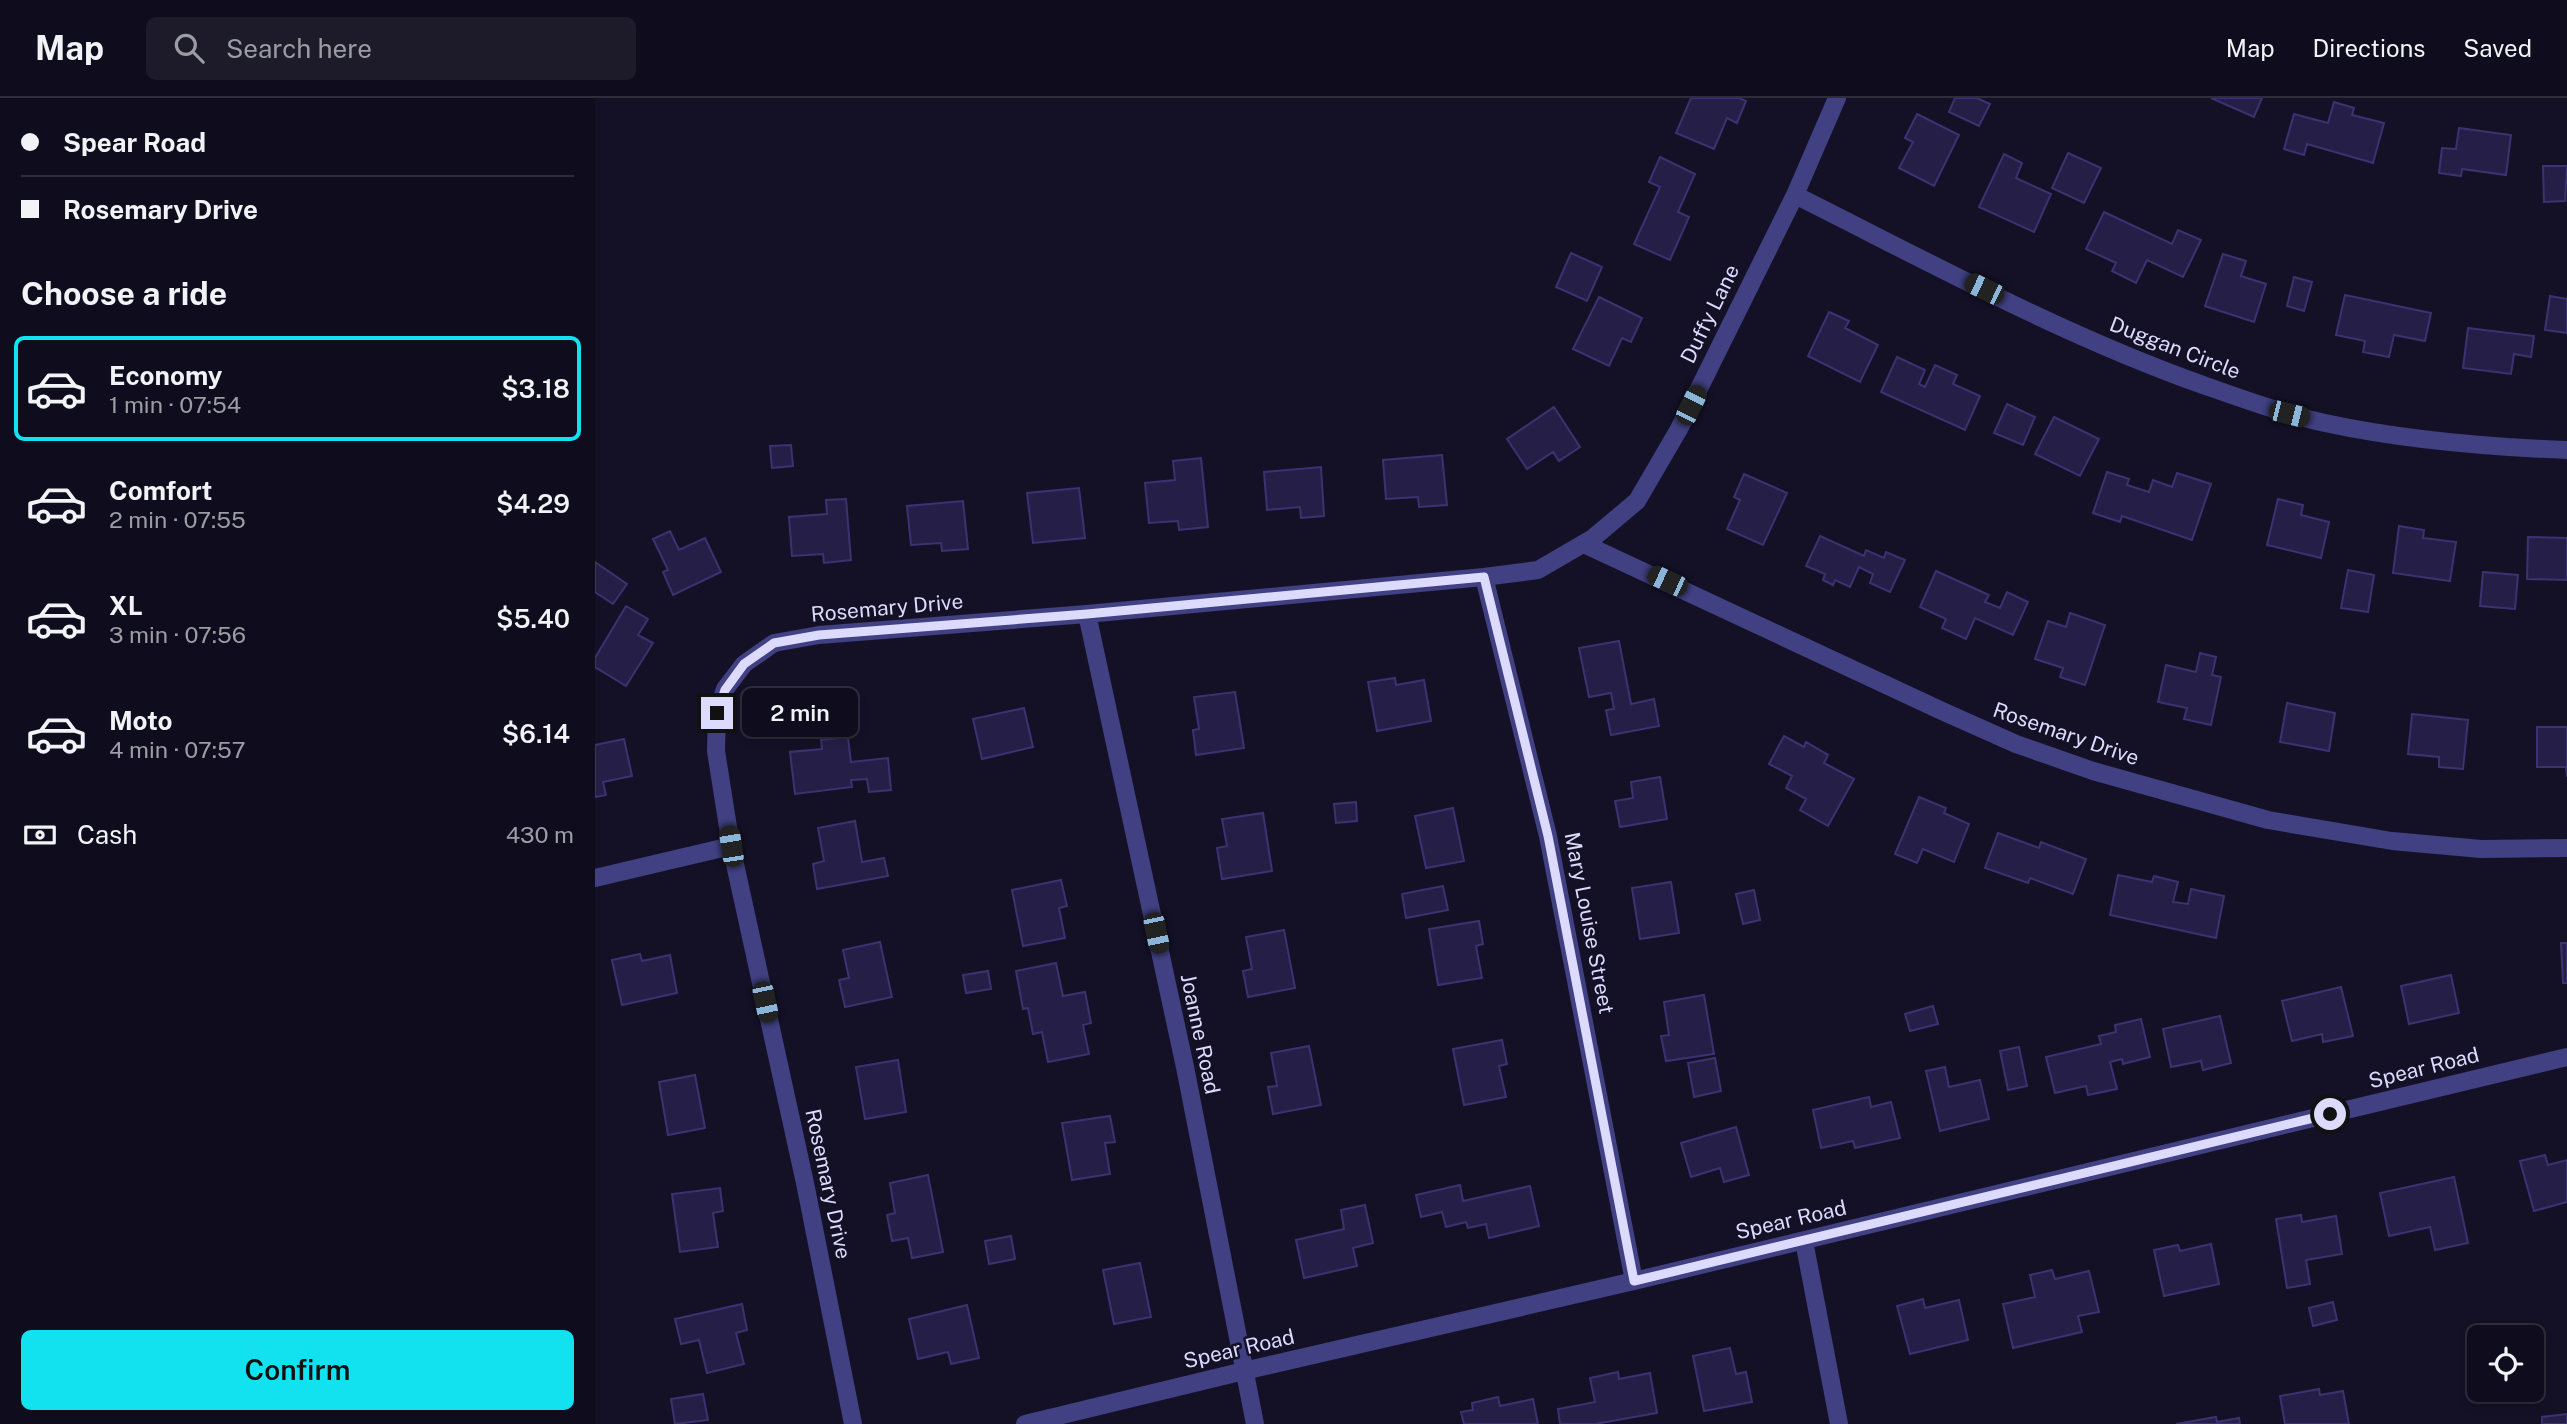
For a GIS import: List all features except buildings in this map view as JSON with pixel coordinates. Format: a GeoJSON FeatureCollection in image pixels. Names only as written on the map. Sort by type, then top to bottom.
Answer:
{"type":"FeatureCollection","features":[{"type":"Feature","properties":{"kind":"street","name":"Duffy Lane"},"geometry":{"type":"LineString","coordinates":[[1484,577],[1538,570],[1584,544],[1637,501],[1679,429],[1795,195],[1837,98]]}},
{"type":"Feature","properties":{"kind":"street","name":"Duggan Circle"},"geometry":{"type":"LineString","coordinates":[[1795,195],[2054,324],[2180,377],[2254,403],[2368,431],[2495,446],[2567,450]]}},
{"type":"Feature","properties":{"kind":"street","name":"Rosemary Drive"},"geometry":{"type":"LineString","coordinates":[[1584,544],[1942,711],[2016,744],[2093,771],[2268,820],[2392,841],[2481,849],[2567,848]]}},
{"type":"Feature","properties":{"kind":"street","name":"Rosemary Drive"},"geometry":{"type":"LineString","coordinates":[[853,1424],[805,1183],[731,846],[716,751],[717,713],[725,690],[744,664],[774,643],[819,635],[1087,614],[1484,577]]}},
{"type":"Feature","properties":{"kind":"street","name":"Mary Louise Street"},"geometry":{"type":"LineString","coordinates":[[1484,577],[1548,836],[1634,1281]]}},
{"type":"Feature","properties":{"kind":"street","name":"Joanne Road"},"geometry":{"type":"LineString","coordinates":[[1087,614],[1185,1067],[1255,1424]]}},
{"type":"Feature","properties":{"kind":"street"},"geometry":{"type":"LineString","coordinates":[[595,878],[731,846]]}},
{"type":"Feature","properties":{"kind":"street","name":"Spear Road"},"geometry":{"type":"LineString","coordinates":[[1025,1424],[1804,1241],[2567,1057]]}},
{"type":"Feature","properties":{"kind":"street"},"geometry":{"type":"LineString","coordinates":[[1804,1241],[1839,1424]]}},
{"type":"Feature","properties":{"kind":"route"},"geometry":{"type":"LineString","coordinates":[[717,713],[725,690],[744,664],[774,643],[819,635],[1087,614],[1484,577],[1548,836],[1634,1281],[2330,1114]]}}]}
